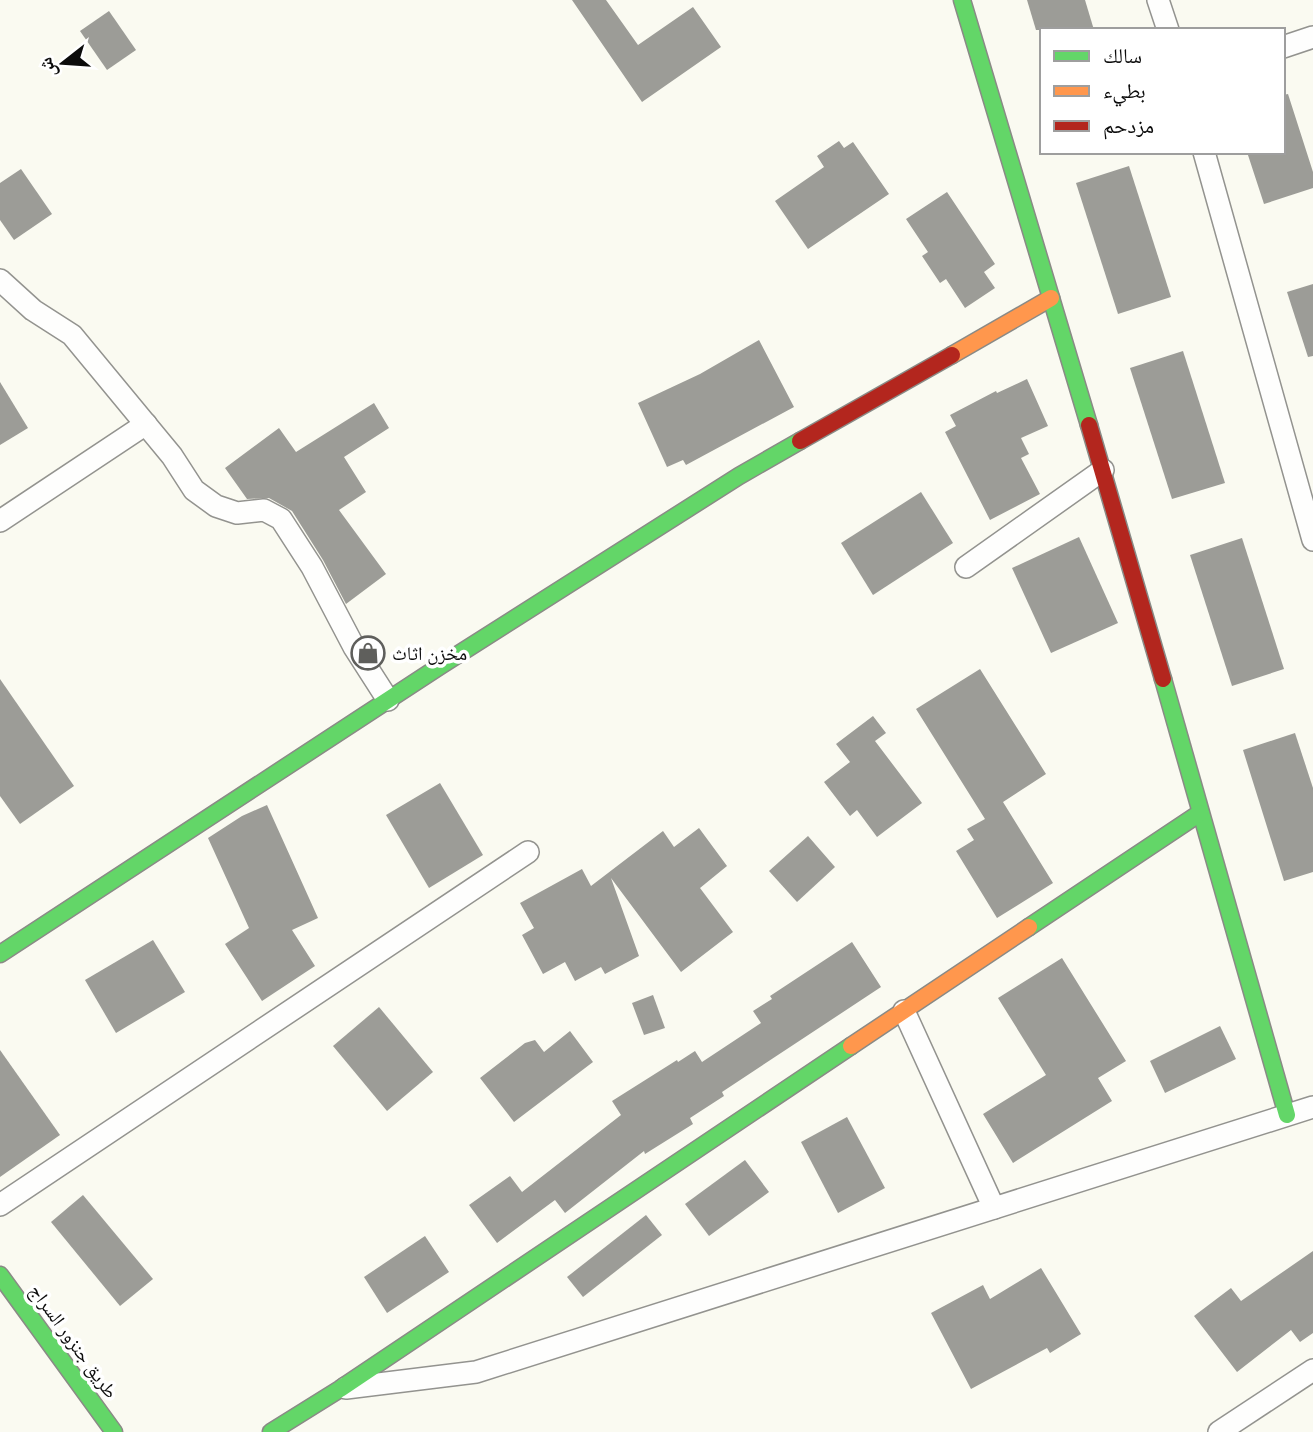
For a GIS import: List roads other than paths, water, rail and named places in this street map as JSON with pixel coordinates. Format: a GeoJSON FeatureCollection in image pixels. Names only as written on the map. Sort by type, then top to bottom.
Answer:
{"type":"FeatureCollection","features":[{"type":"Feature","properties":{"kind":"street"},"geometry":{"type":"LineString","coordinates":[[962,0],[1103,470],[1287,1115]]}},
{"type":"Feature","properties":{"kind":"street"},"geometry":{"type":"LineString","coordinates":[[1158,0],[1167,28]]}},
{"type":"Feature","properties":{"kind":"street"},"geometry":{"type":"LineString","coordinates":[[1285,46],[1313,37]]}},
{"type":"Feature","properties":{"kind":"street"},"geometry":{"type":"LineString","coordinates":[[1205,154],[1313,540]]}},
{"type":"Feature","properties":{"kind":"street"},"geometry":{"type":"LineString","coordinates":[[0,280],[33,310],[72,335],[173,456],[194,489],[216,506],[237,513],[264,510],[281,519],[312,567],[354,647],[388,700]]}},
{"type":"Feature","properties":{"kind":"street"},"geometry":{"type":"LineString","coordinates":[[0,954],[388,700],[739,476],[1051,298]]}},
{"type":"Feature","properties":{"kind":"street"},"geometry":{"type":"LineString","coordinates":[[0,521],[146,424]]}},
{"type":"Feature","properties":{"kind":"street"},"geometry":{"type":"LineString","coordinates":[[966,566],[1103,470]]}},
{"type":"Feature","properties":{"kind":"street"},"geometry":{"type":"LineString","coordinates":[[271,1432],[340,1389],[1200,813]]}},
{"type":"Feature","properties":{"kind":"street"},"geometry":{"type":"LineString","coordinates":[[0,1205],[528,852]]}},
{"type":"Feature","properties":{"kind":"street"},"geometry":{"type":"LineString","coordinates":[[904,1011],[994,1208]]}},
{"type":"Feature","properties":{"kind":"street"},"geometry":{"type":"LineString","coordinates":[[340,1389],[476,1372],[1313,1107]]}},
{"type":"Feature","properties":{"kind":"street","name":"طريق جنزور السراج"},"geometry":{"type":"LineString","coordinates":[[3,1286],[114,1432]]}},
{"type":"Feature","properties":{"kind":"street"},"geometry":{"type":"LineString","coordinates":[[1219,1432],[1313,1370]]}},
{"type":"Feature","properties":{"kind":"place","name":"مخزن اثاث"},"geometry":{"type":"Point","coordinates":[368,653]}}]}
